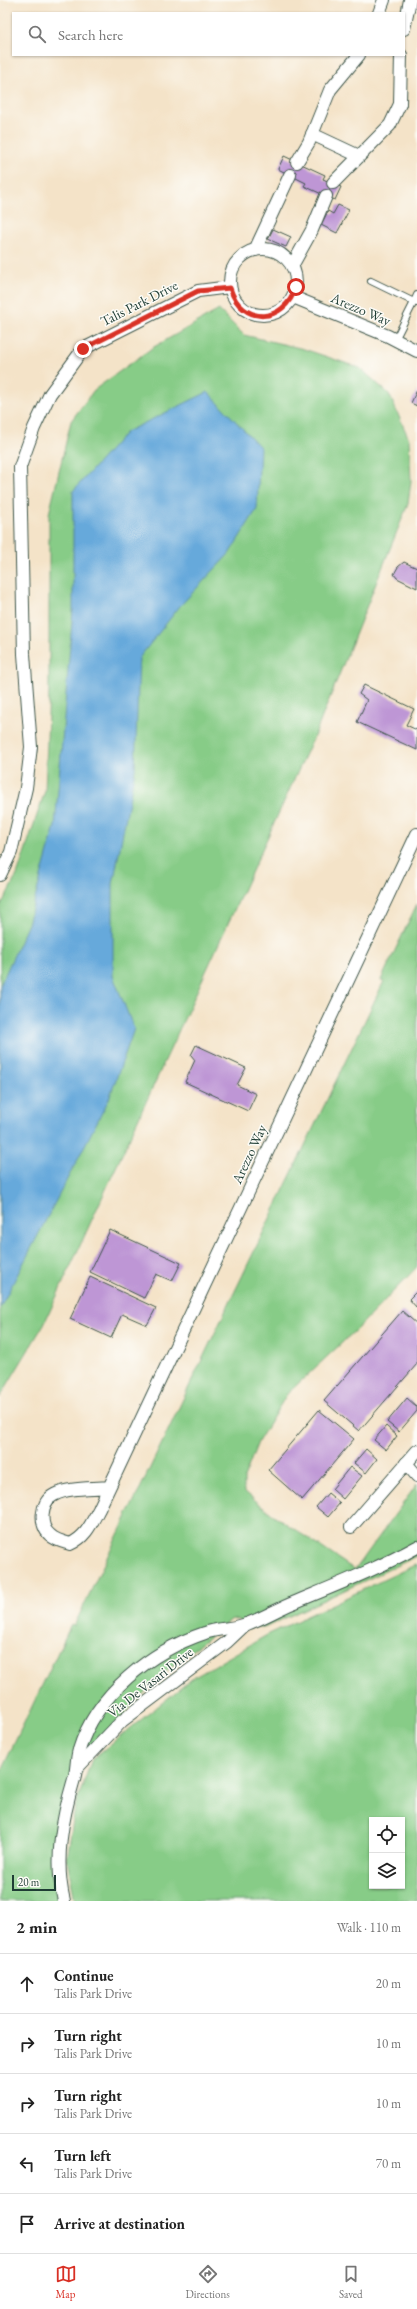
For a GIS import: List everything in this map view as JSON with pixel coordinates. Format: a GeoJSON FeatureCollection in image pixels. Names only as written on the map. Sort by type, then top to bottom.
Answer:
{"type":"FeatureCollection","features":[{"type":"Feature","properties":{"kind":"street"},"geometry":{"type":"LineString","coordinates":[[379,12],[384,0]]}},
{"type":"Feature","properties":{"kind":"street"},"geometry":{"type":"LineString","coordinates":[[405,24],[410,0]]}},
{"type":"Feature","properties":{"kind":"street"},"geometry":{"type":"LineString","coordinates":[[297,162],[312,134],[330,90],[358,56]]}},
{"type":"Feature","properties":{"kind":"street"},"geometry":{"type":"LineString","coordinates":[[333,183],[390,125],[400,104],[401,56]]}},
{"type":"Feature","properties":{"kind":"street"},"geometry":{"type":"LineString","coordinates":[[312,134],[359,156]]}},
{"type":"Feature","properties":{"kind":"street"},"geometry":{"type":"LineString","coordinates":[[254,250],[290,175]]}},
{"type":"Feature","properties":{"kind":"street"},"geometry":{"type":"LineString","coordinates":[[292,266],[312,230],[326,196]]}},
{"type":"Feature","properties":{"kind":"street"},"geometry":{"type":"LineString","coordinates":[[254,250],[276,252],[285,258],[292,266],[296,276],[296,287],[293,297],[287,305],[278,312],[268,315],[258,315],[248,312],[239,306],[233,298],[230,288],[233,268],[238,260],[254,250]]}},
{"type":"Feature","properties":{"kind":"street","name":"Talis Park Drive"},"geometry":{"type":"LineString","coordinates":[[0,875],[11,852],[26,788],[31,747],[24,654],[20,466],[34,428],[50,394],[83,349],[198,291],[230,288]]}},
{"type":"Feature","properties":{"kind":"street","name":"Arezzo Way"},"geometry":{"type":"LineString","coordinates":[[293,297],[396,340],[417,351]]}},
{"type":"Feature","properties":{"kind":"street","name":"Arezzo Way"},"geometry":{"type":"LineString","coordinates":[[109,1487],[63,1491],[52,1495],[45,1504],[42,1514],[44,1527],[49,1535],[70,1544],[79,1540],[87,1531],[109,1487],[417,834]]}},
{"type":"Feature","properties":{"kind":"street"},"geometry":{"type":"LineString","coordinates":[[351,1527],[417,1451]]}},
{"type":"Feature","properties":{"kind":"street"},"geometry":{"type":"LineString","coordinates":[[406,1463],[417,1476]]}},
{"type":"Feature","properties":{"kind":"street","name":"Via De Vasari Drive"},"geometry":{"type":"LineString","coordinates":[[64,1901],[58,1877],[60,1848],[65,1809],[77,1768],[78,1750],[97,1712],[142,1665],[159,1653],[180,1642],[207,1632],[246,1624],[380,1567],[417,1547]]}},
{"type":"Feature","properties":{"kind":"street","name":"Via De Vasari Drive"},"geometry":{"type":"LineString","coordinates":[[77,1768],[122,1721],[227,1642],[246,1624]]}},
{"type":"Feature","properties":{"kind":"lane"},"geometry":{"type":"LineString","coordinates":[[371,281],[416,302]]}},
{"type":"Feature","properties":{"kind":"lane"},"geometry":{"type":"LineString","coordinates":[[396,340],[416,302],[417,295]]}},
{"type":"Feature","properties":{"kind":"green space"},"geometry":{"type":"Polygon","coordinates":[[[219,310],[244,335],[304,349],[360,368],[389,394],[409,439],[411,481],[408,504],[316,732],[44,1324],[0,1397],[0,907],[17,875],[45,791],[49,689],[49,514],[71,421],[94,390],[152,348],[219,310]]]}},
{"type":"Feature","properties":{"kind":"green space"},"geometry":{"type":"Polygon","coordinates":[[[417,904],[417,1267],[359,1327],[287,1394],[258,1442],[244,1478],[244,1491],[272,1514],[355,1570],[417,1484],[417,1556],[264,1628],[232,1619],[161,1675],[86,1755],[68,1806],[59,1860],[68,1901],[0,1901],[0,1773],[71,1625],[74,1626],[384,981],[381,980],[417,904]]]}},
{"type":"Feature","properties":{"kind":"green space"},"geometry":{"type":"Polygon","coordinates":[[[417,1564],[417,1901],[75,1901],[67,1859],[75,1807],[92,1759],[193,1678],[267,1635],[417,1564]]]}},
{"type":"Feature","properties":{"kind":"water"},"geometry":{"type":"Polygon","coordinates":[[[208,392],[260,447],[257,509],[229,554],[180,606],[139,658],[135,770],[113,884],[113,976],[134,1029],[109,1099],[0,1308],[0,986],[28,924],[55,826],[73,610],[73,491],[126,432],[208,392]]]}},
{"type":"Feature","properties":{"kind":"building"},"geometry":{"type":"Polygon","coordinates":[[[284,156],[325,175],[323,179],[341,187],[335,200],[304,186],[306,183],[278,169],[284,156]]]}},
{"type":"Feature","properties":{"kind":"building"},"geometry":{"type":"Polygon","coordinates":[[[338,205],[349,210],[337,233],[321,225],[328,211],[333,214],[338,205]]]}},
{"type":"Feature","properties":{"kind":"building"},"geometry":{"type":"Polygon","coordinates":[[[273,229],[291,237],[286,247],[268,239],[273,229]]]}},
{"type":"Feature","properties":{"kind":"building"},"geometry":{"type":"Polygon","coordinates":[[[417,390],[417,406],[411,403],[417,390]]]}},
{"type":"Feature","properties":{"kind":"building"},"geometry":{"type":"Polygon","coordinates":[[[404,562],[417,568],[417,588],[397,578],[394,574],[398,567],[404,562]]]}},
{"type":"Feature","properties":{"kind":"building"},"geometry":{"type":"Polygon","coordinates":[[[364,685],[414,709],[406,725],[417,730],[417,750],[357,722],[367,700],[359,694],[364,685]]]}},
{"type":"Feature","properties":{"kind":"building"},"geometry":{"type":"Polygon","coordinates":[[[196,1045],[246,1068],[237,1085],[256,1094],[248,1111],[185,1082],[195,1060],[191,1055],[196,1045]]]}},
{"type":"Feature","properties":{"kind":"building"},"geometry":{"type":"Polygon","coordinates":[[[110,1230],[181,1263],[172,1281],[156,1274],[144,1298],[90,1272],[110,1230]]]}},
{"type":"Feature","properties":{"kind":"building"},"geometry":{"type":"Polygon","coordinates":[[[90,1277],[156,1308],[147,1325],[122,1314],[111,1338],[70,1319],[90,1277]]]}},
{"type":"Feature","properties":{"kind":"building"},"geometry":{"type":"Polygon","coordinates":[[[417,1291],[417,1308],[409,1299],[417,1291]]]}},
{"type":"Feature","properties":{"kind":"building"},"geometry":{"type":"Polygon","coordinates":[[[402,1311],[417,1324],[417,1364],[359,1431],[324,1401],[402,1311]]]}},
{"type":"Feature","properties":{"kind":"building"},"geometry":{"type":"Polygon","coordinates":[[[407,1398],[417,1407],[417,1411],[399,1432],[387,1422],[407,1398]]]}},
{"type":"Feature","properties":{"kind":"building"},"geometry":{"type":"Polygon","coordinates":[[[319,1410],[354,1439],[302,1500],[268,1470],[319,1410]]]}},
{"type":"Feature","properties":{"kind":"building"},"geometry":{"type":"Polygon","coordinates":[[[386,1426],[397,1436],[386,1450],[374,1440],[386,1426]]]}},
{"type":"Feature","properties":{"kind":"building"},"geometry":{"type":"Polygon","coordinates":[[[366,1449],[377,1459],[366,1473],[354,1463],[366,1449]]]}},
{"type":"Feature","properties":{"kind":"building"},"geometry":{"type":"Polygon","coordinates":[[[350,1467],[362,1476],[343,1499],[332,1489],[350,1467]]]}},
{"type":"Feature","properties":{"kind":"building"},"geometry":{"type":"Polygon","coordinates":[[[328,1493],[340,1503],[328,1517],[316,1507],[328,1493]]]}},
{"type":"Feature","properties":{"kind":"route"},"geometry":{"type":"LineString","coordinates":[[83,349],[198,291],[230,288],[233,298],[239,306],[248,312],[258,315],[268,315],[278,312],[287,305],[293,297],[296,287]]}}]}
